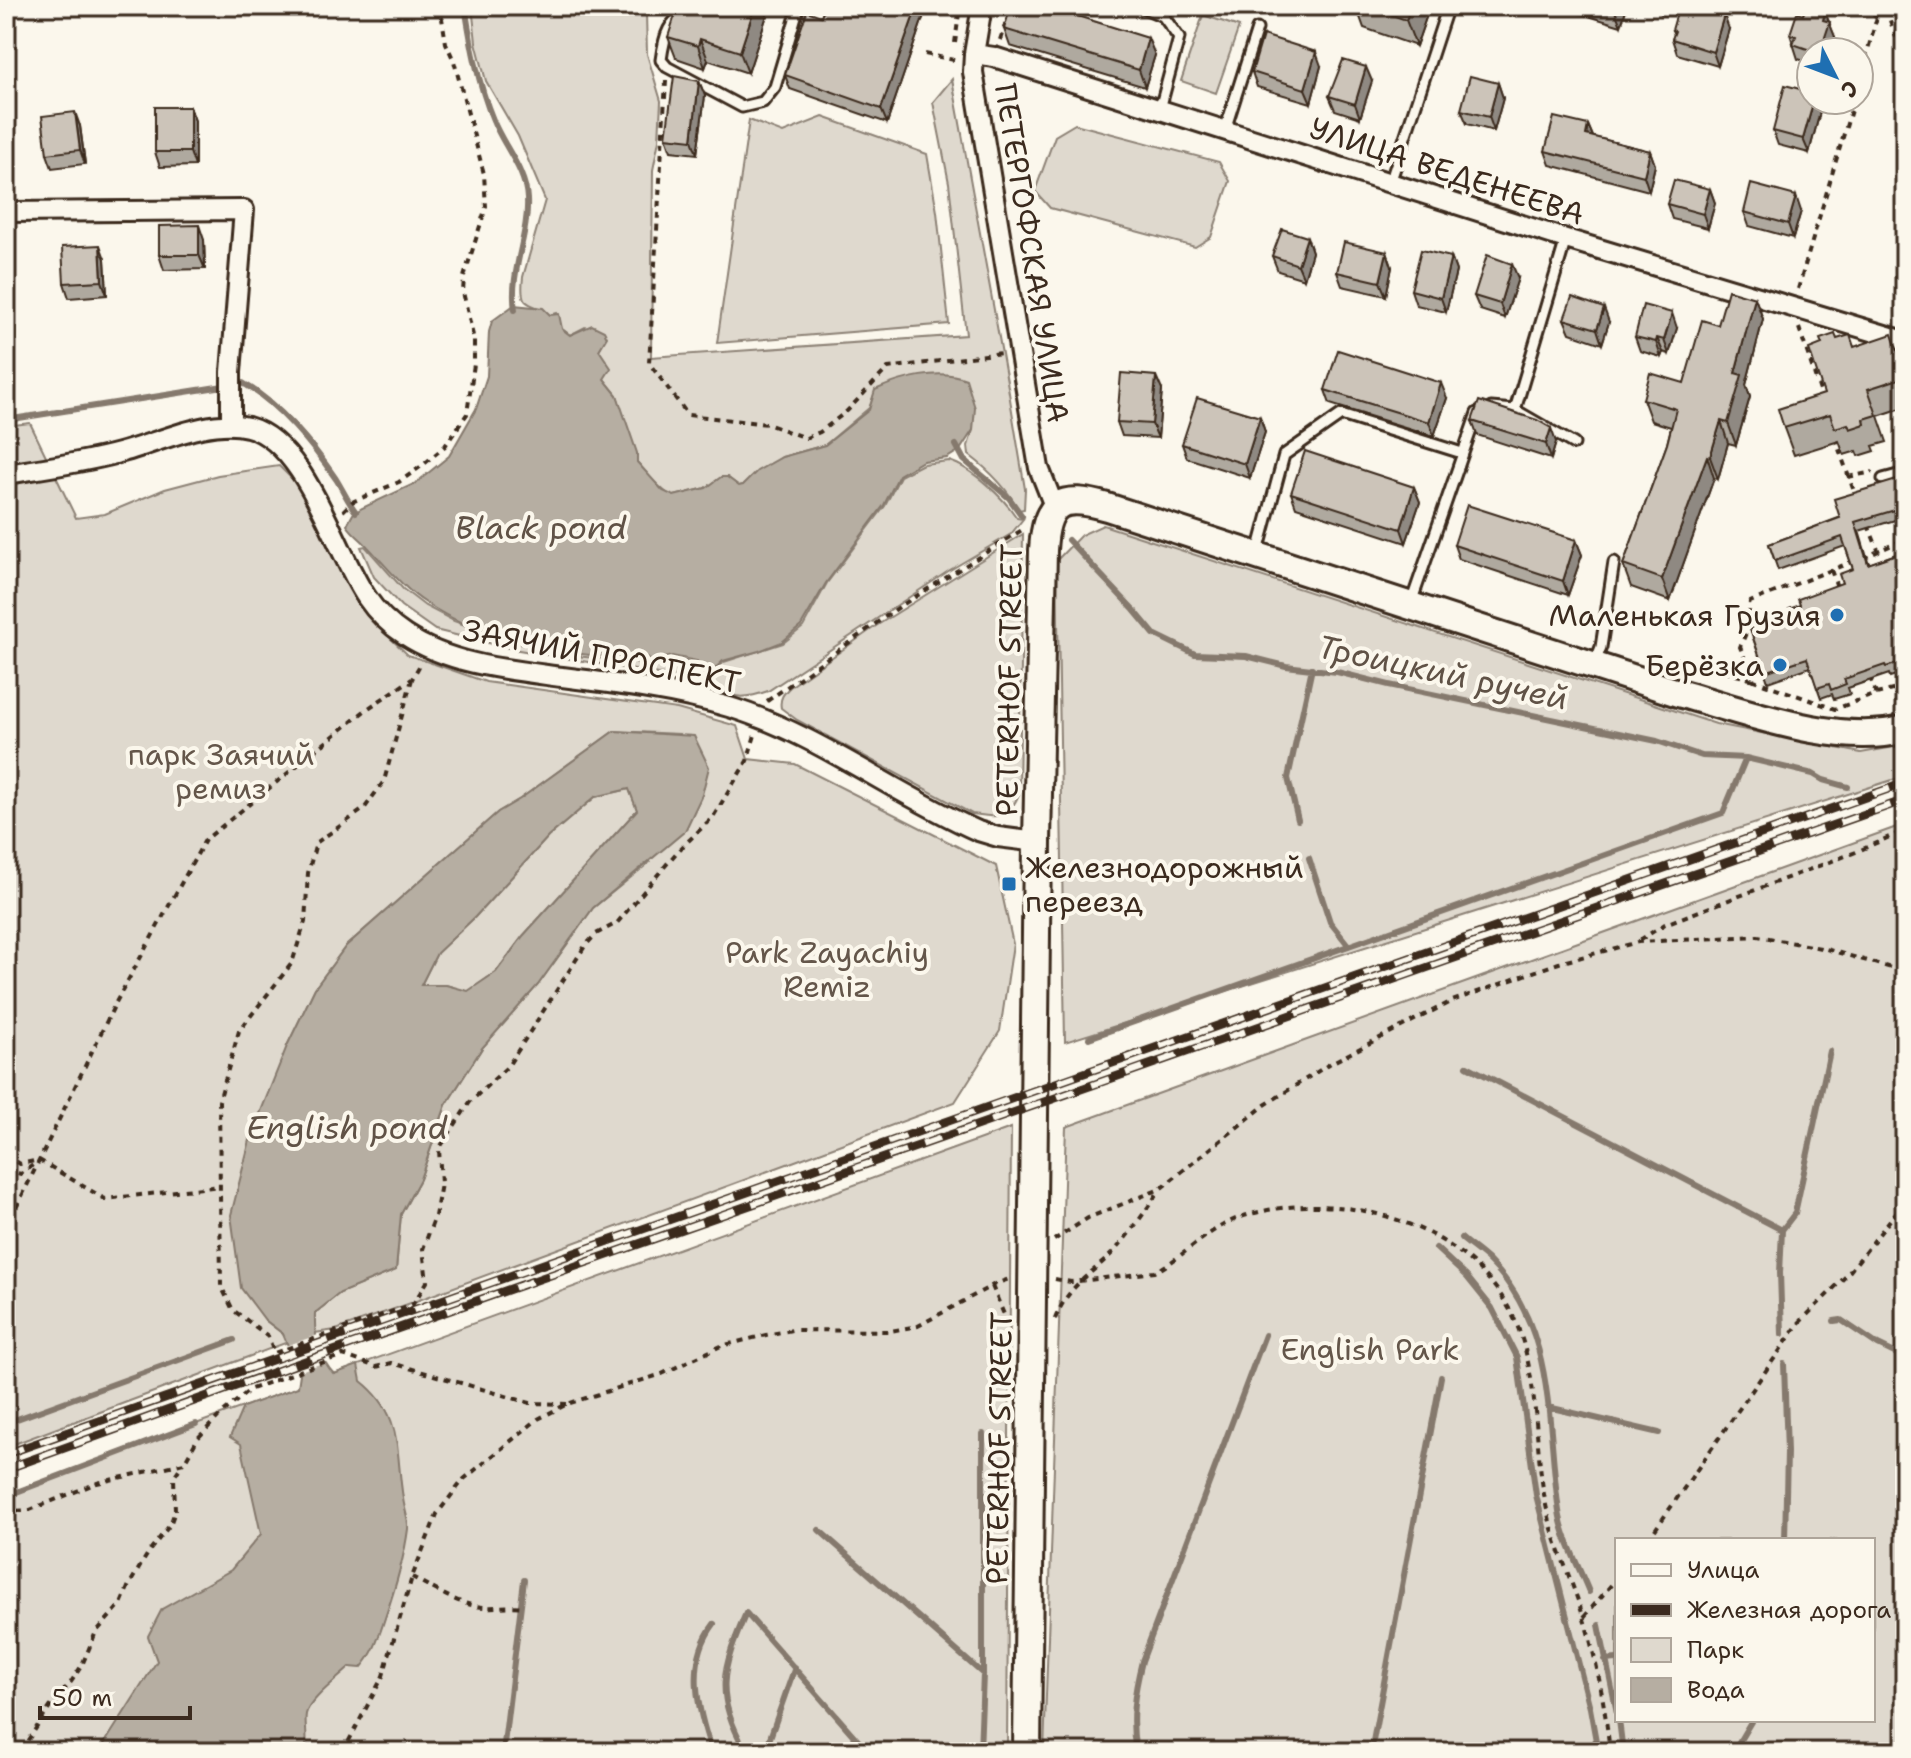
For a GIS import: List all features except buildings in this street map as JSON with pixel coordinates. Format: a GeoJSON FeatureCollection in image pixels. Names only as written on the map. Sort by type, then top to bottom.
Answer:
{"type":"FeatureCollection","features":[{"type":"Feature","properties":{"kind":"main road"},"geometry":{"type":"LineString","coordinates":[[1054,506],[1070,500],[1084,501],[1675,692],[1808,727],[1869,735],[1905,729]]}},
{"type":"Feature","properties":{"kind":"main road","name":"PETERHOF STREET"},"geometry":{"type":"LineString","coordinates":[[1027,1752],[1043,550],[1044,528],[1054,506]]}},
{"type":"Feature","properties":{"kind":"street","name":"ПЕТЕРГОФСКАЯ УЛИЦА"},"geometry":{"type":"LineString","coordinates":[[982,6],[973,72],[1034,436],[1042,477],[1054,506]]}},
{"type":"Feature","properties":{"kind":"street","name":"УЛИЦА ВЕДЕНЕЕВА"},"geometry":{"type":"LineString","coordinates":[[974,54],[994,57],[1566,239],[1905,341]]}},
{"type":"Feature","properties":{"kind":"street"},"geometry":{"type":"LineString","coordinates":[[6,212],[244,210],[231,381],[231,425]]}},
{"type":"Feature","properties":{"kind":"street","name":"ЗАЯЧИЙ ПРОСПЕКТ"},"geometry":{"type":"LineString","coordinates":[[6,474],[68,465],[202,429],[231,425],[264,434],[282,449],[309,486],[358,584],[373,606],[393,627],[429,648],[511,670],[682,695],[760,718],[802,737],[964,824],[998,837],[1037,842]]}},
{"type":"Feature","properties":{"kind":"lane"},"geometry":{"type":"LineString","coordinates":[[690,6],[670,22],[661,60],[667,67],[742,107],[763,102],[775,87],[799,6]]}},
{"type":"Feature","properties":{"kind":"lane"},"geometry":{"type":"LineString","coordinates":[[1140,6],[1163,16],[1179,38],[1160,109]]}},
{"type":"Feature","properties":{"kind":"lane"},"geometry":{"type":"LineString","coordinates":[[1390,183],[1448,6]]}},
{"type":"Feature","properties":{"kind":"lane"},"geometry":{"type":"LineString","coordinates":[[1225,130],[1257,29]]}},
{"type":"Feature","properties":{"kind":"lane"},"geometry":{"type":"LineString","coordinates":[[1515,410],[1566,239]]}},
{"type":"Feature","properties":{"kind":"lane"},"geometry":{"type":"LineString","coordinates":[[1411,606],[1479,407],[1515,410],[1574,444]]}},
{"type":"Feature","properties":{"kind":"lane"},"geometry":{"type":"LineString","coordinates":[[1257,556],[1284,455],[1341,415],[1462,453]]}},
{"type":"Feature","properties":{"kind":"lane"},"geometry":{"type":"LineString","coordinates":[[1883,479],[1905,473]]}},
{"type":"Feature","properties":{"kind":"lane"},"geometry":{"type":"LineString","coordinates":[[1594,665],[1601,647],[1614,562]]}},
{"type":"Feature","properties":{"kind":"path"},"geometry":{"type":"LineString","coordinates":[[345,507],[399,482],[423,465],[445,446],[467,414],[474,340],[463,292],[464,277],[487,196],[454,61],[446,43],[440,6]]}},
{"type":"Feature","properties":{"kind":"path"},"geometry":{"type":"LineString","coordinates":[[925,54],[954,60],[960,6]]}},
{"type":"Feature","properties":{"kind":"path"},"geometry":{"type":"LineString","coordinates":[[1864,6],[1877,17]]}},
{"type":"Feature","properties":{"kind":"path"},"geometry":{"type":"LineString","coordinates":[[1872,36],[1877,17],[1885,7]]}},
{"type":"Feature","properties":{"kind":"path"},"geometry":{"type":"LineString","coordinates":[[1885,7],[1905,63]]}},
{"type":"Feature","properties":{"kind":"path"},"geometry":{"type":"LineString","coordinates":[[994,57],[1007,19]]}},
{"type":"Feature","properties":{"kind":"path"},"geometry":{"type":"LineString","coordinates":[[667,67],[649,363],[688,415],[767,424],[806,438],[820,432],[847,411],[888,368],[1007,353]]}},
{"type":"Feature","properties":{"kind":"path"},"geometry":{"type":"LineString","coordinates":[[1825,406],[1792,307],[1849,116]]}},
{"type":"Feature","properties":{"kind":"path"},"geometry":{"type":"LineString","coordinates":[[1834,435],[1858,502]]}},
{"type":"Feature","properties":{"kind":"path"},"geometry":{"type":"LineString","coordinates":[[1864,515],[1879,552]]}},
{"type":"Feature","properties":{"kind":"path"},"geometry":{"type":"LineString","coordinates":[[429,648],[412,679],[384,781],[364,809],[316,843],[308,873],[305,922],[292,963],[239,1031],[219,1101],[221,1286],[233,1310],[268,1336],[274,1353],[413,1304],[427,1282],[423,1249],[435,1216],[441,1184],[439,1149],[470,1102],[508,1066],[585,946],[596,934],[617,923],[677,852],[713,817],[747,761],[768,699],[899,607],[1029,529]]}},
{"type":"Feature","properties":{"kind":"path"},"geometry":{"type":"LineString","coordinates":[[1905,539],[1750,602],[1747,631],[1740,647],[1754,680],[1835,709],[1905,687]]}},
{"type":"Feature","properties":{"kind":"path"},"geometry":{"type":"LineString","coordinates":[[1831,570],[1841,598]]}},
{"type":"Feature","properties":{"kind":"path"},"geometry":{"type":"LineString","coordinates":[[1866,666],[1876,694]]}},
{"type":"Feature","properties":{"kind":"path"},"geometry":{"type":"LineString","coordinates":[[6,1229],[115,1004],[205,840],[367,709],[412,679]]}},
{"type":"Feature","properties":{"kind":"path"},"geometry":{"type":"LineString","coordinates":[[1638,942],[1665,924],[1841,858],[1905,830]]}},
{"type":"Feature","properties":{"kind":"path"},"geometry":{"type":"LineString","coordinates":[[1063,1299],[1078,1281],[1115,1250],[1160,1189],[1265,1105],[1331,1063],[1398,1027],[1479,991],[1559,963],[1638,942],[1758,936],[1904,969]]}},
{"type":"Feature","properties":{"kind":"path"},"geometry":{"type":"LineString","coordinates":[[6,1155],[20,1164],[39,1160],[105,1199],[220,1186]]}},
{"type":"Feature","properties":{"kind":"path"},"geometry":{"type":"LineString","coordinates":[[6,1170],[21,1174],[39,1160]]}},
{"type":"Feature","properties":{"kind":"path"},"geometry":{"type":"LineString","coordinates":[[1047,1252],[1054,1240],[1088,1218],[1160,1189]]}},
{"type":"Feature","properties":{"kind":"path"},"geometry":{"type":"LineString","coordinates":[[1649,1538],[1799,1323],[1854,1267],[1905,1201]]}},
{"type":"Feature","properties":{"kind":"path"},"geometry":{"type":"LineString","coordinates":[[1041,1276],[1078,1281],[1155,1272],[1215,1228],[1271,1208],[1332,1206],[1391,1218],[1457,1249],[1475,1263],[1496,1287],[1521,1337],[1528,1366],[1537,1453],[1549,1519],[1584,1617],[1610,1752]]}},
{"type":"Feature","properties":{"kind":"path"},"geometry":{"type":"LineString","coordinates":[[343,1752],[383,1676],[412,1577],[437,1514],[464,1479],[538,1419],[567,1404],[662,1374],[721,1346],[792,1330],[890,1331],[918,1326],[1018,1275]]}},
{"type":"Feature","properties":{"kind":"path"},"geometry":{"type":"LineString","coordinates":[[992,1286],[1010,1328]]}},
{"type":"Feature","properties":{"kind":"path"},"geometry":{"type":"LineString","coordinates":[[24,1752],[28,1740],[82,1665],[96,1632],[121,1604],[150,1550],[170,1525],[175,1511],[174,1477],[198,1438],[251,1389],[343,1355],[376,1367],[392,1363],[530,1403],[567,1404]]}},
{"type":"Feature","properties":{"kind":"path"},"geometry":{"type":"LineString","coordinates":[[6,1515],[13,1511],[30,1510],[97,1483],[184,1463]]}},
{"type":"Feature","properties":{"kind":"path"},"geometry":{"type":"LineString","coordinates":[[412,1577],[461,1602],[486,1608],[522,1607]]}},
{"type":"Feature","properties":{"kind":"path"},"geometry":{"type":"LineString","coordinates":[[1584,1617],[1615,1580]]}},
{"type":"Feature","properties":{"kind":"green space"},"geometry":{"type":"Polygon","coordinates":[[[472,6],[659,6],[646,13],[647,54],[661,101],[659,140],[653,170],[651,357],[966,335],[949,183],[933,102],[952,79],[1008,387],[1025,489],[1024,509],[1019,510],[997,480],[969,455],[968,446],[973,430],[876,390],[869,408],[825,445],[782,457],[743,485],[722,477],[706,488],[674,496],[653,481],[637,462],[617,395],[604,379],[599,350],[606,337],[585,327],[570,335],[562,329],[557,313],[550,315],[528,303],[523,295],[523,277],[545,200],[518,136],[486,81],[476,42],[472,6]]]}},
{"type":"Feature","properties":{"kind":"green space"},"geometry":{"type":"Polygon","coordinates":[[[1203,15],[1239,27],[1216,93],[1181,81],[1203,15]]]}},
{"type":"Feature","properties":{"kind":"green space"},"geometry":{"type":"Polygon","coordinates":[[[823,117],[927,154],[937,212],[949,324],[717,343],[749,120],[783,133],[823,117]]]}},
{"type":"Feature","properties":{"kind":"green space"},"geometry":{"type":"Polygon","coordinates":[[[1075,124],[1219,162],[1230,181],[1211,237],[1195,247],[1050,208],[1035,191],[1055,136],[1075,124]]]}},
{"type":"Feature","properties":{"kind":"green space"},"geometry":{"type":"Polygon","coordinates":[[[30,423],[76,518],[105,514],[165,489],[218,475],[279,466],[300,487],[354,597],[370,619],[408,655],[486,682],[677,709],[737,726],[748,759],[795,764],[996,866],[1013,944],[1000,1031],[955,1102],[336,1330],[314,1333],[315,1313],[340,1293],[396,1270],[401,1214],[420,1179],[446,1105],[482,1048],[538,985],[593,908],[650,862],[679,734],[614,731],[498,812],[346,946],[315,988],[287,1046],[265,1320],[288,1342],[6,1447],[6,426],[30,423]]]}},
{"type":"Feature","properties":{"kind":"green space"},"geometry":{"type":"Polygon","coordinates":[[[949,461],[977,477],[996,493],[1017,518],[1023,519],[1011,534],[950,570],[768,691],[749,696],[728,694],[704,682],[513,649],[435,630],[401,606],[374,577],[361,547],[365,546],[403,589],[425,606],[454,621],[512,642],[576,656],[660,665],[675,660],[697,662],[700,675],[706,677],[724,662],[783,643],[803,627],[827,583],[885,506],[900,476],[923,464],[949,461]]]}},
{"type":"Feature","properties":{"kind":"green space"},"geometry":{"type":"Polygon","coordinates":[[[1103,525],[1716,724],[1861,753],[1905,745],[1905,776],[1065,1042],[1057,560],[1081,535],[1103,525]]]}},
{"type":"Feature","properties":{"kind":"green space"},"geometry":{"type":"Polygon","coordinates":[[[1023,534],[1019,794],[1006,813],[995,816],[972,814],[797,720],[781,708],[781,699],[790,687],[876,626],[1023,534]]]}},
{"type":"Feature","properties":{"kind":"green space"},"geometry":{"type":"Polygon","coordinates":[[[629,789],[637,810],[523,936],[496,972],[468,992],[446,985],[421,985],[437,953],[475,917],[548,837],[595,797],[629,789]]]}},
{"type":"Feature","properties":{"kind":"green space","name":"English Park"},"geometry":{"type":"Polygon","coordinates":[[[1905,824],[1905,1752],[1044,1752],[1066,1127],[1905,824]]]}},
{"type":"Feature","properties":{"kind":"green space"},"geometry":{"type":"Polygon","coordinates":[[[1011,1128],[1007,1752],[6,1752],[6,1496],[1011,1128]]]}},
{"type":"Feature","properties":{"kind":"water","name":"Black pond"},"geometry":{"type":"Polygon","coordinates":[[[514,305],[543,308],[550,315],[559,314],[562,329],[570,335],[592,325],[604,331],[607,337],[599,350],[611,368],[604,379],[617,395],[637,453],[637,462],[663,491],[674,496],[706,488],[721,477],[743,485],[757,471],[782,457],[825,445],[869,410],[875,390],[908,378],[944,374],[966,379],[975,408],[973,430],[960,450],[947,458],[923,461],[899,475],[884,505],[826,583],[801,626],[782,642],[723,661],[707,676],[701,674],[697,661],[672,656],[652,662],[646,657],[562,651],[502,637],[448,616],[426,603],[396,577],[347,525],[353,514],[416,483],[449,456],[476,409],[487,376],[492,321],[514,305]]]}},
{"type":"Feature","properties":{"kind":"water","name":"English pond"},"geometry":{"type":"Polygon","coordinates":[[[614,731],[694,736],[709,767],[702,795],[685,831],[593,908],[538,985],[482,1048],[446,1105],[420,1179],[401,1214],[396,1270],[340,1293],[315,1313],[318,1346],[324,1361],[334,1374],[358,1365],[361,1381],[385,1407],[395,1434],[408,1529],[399,1574],[376,1644],[361,1668],[350,1667],[308,1708],[305,1752],[99,1752],[157,1661],[148,1636],[162,1609],[231,1570],[261,1534],[241,1444],[230,1437],[243,1407],[298,1387],[300,1374],[283,1334],[265,1320],[241,1288],[231,1215],[251,1136],[287,1046],[315,988],[346,946],[498,812],[614,731]],[[629,789],[595,797],[548,837],[475,917],[437,953],[421,985],[446,985],[468,991],[496,972],[523,936],[637,810],[629,789]]]}},
{"type":"Feature","properties":{"kind":"pier"},"geometry":{"type":"Polygon","coordinates":[[[318,1335],[328,1361],[295,1373],[285,1346],[318,1335]]]}},
{"type":"Feature","properties":{"kind":"waterway","name":"Троицкий ручей"},"geometry":{"type":"LineString","coordinates":[[465,6],[488,106],[526,188],[527,213],[515,282],[515,310]]}},
{"type":"Feature","properties":{"kind":"waterway"},"geometry":{"type":"LineString","coordinates":[[6,420],[243,383],[269,402],[306,439],[356,512]]}},
{"type":"Feature","properties":{"kind":"waterway","name":"Троицкий ручей"},"geometry":{"type":"LineString","coordinates":[[956,445],[964,460],[1009,498],[1022,516]]}},
{"type":"Feature","properties":{"kind":"waterway","name":"Троицкий ручей"},"geometry":{"type":"LineString","coordinates":[[1068,540],[1154,634],[1195,654],[1246,656],[1286,666],[1337,672],[1657,741],[1702,756],[1746,758],[1813,774],[1848,787]]}},
{"type":"Feature","properties":{"kind":"waterway"},"geometry":{"type":"LineString","coordinates":[[1298,820],[1288,778],[1312,668]]}},
{"type":"Feature","properties":{"kind":"waterway"},"geometry":{"type":"LineString","coordinates":[[1089,1038],[1723,813],[1746,758]]}},
{"type":"Feature","properties":{"kind":"waterway"},"geometry":{"type":"LineString","coordinates":[[1309,858],[1330,922],[1349,946]]}},
{"type":"Feature","properties":{"kind":"waterway"},"geometry":{"type":"LineString","coordinates":[[1782,1334],[1782,1230],[1795,1213],[1830,1051]]}},
{"type":"Feature","properties":{"kind":"waterway"},"geometry":{"type":"LineString","coordinates":[[1467,1066],[1782,1230]]}},
{"type":"Feature","properties":{"kind":"waterway"},"geometry":{"type":"LineString","coordinates":[[1461,1238],[1490,1262],[1512,1288],[1527,1317],[1545,1379],[1561,1521],[1589,1592]]}},
{"type":"Feature","properties":{"kind":"waterway"},"geometry":{"type":"LineString","coordinates":[[1436,1248],[1467,1277],[1492,1308],[1517,1357],[1536,1495],[1590,1708],[1598,1752]]}},
{"type":"Feature","properties":{"kind":"waterway"},"geometry":{"type":"LineString","coordinates":[[1834,1321],[1841,1320],[1878,1345],[1905,1358]]}},
{"type":"Feature","properties":{"kind":"waterway"},"geometry":{"type":"LineString","coordinates":[[1136,1752],[1134,1706],[1142,1661],[1265,1335]]}},
{"type":"Feature","properties":{"kind":"waterway"},"geometry":{"type":"LineString","coordinates":[[6,1423],[234,1340]]}},
{"type":"Feature","properties":{"kind":"waterway"},"geometry":{"type":"LineString","coordinates":[[1784,1364],[1787,1452],[1785,1538]]}},
{"type":"Feature","properties":{"kind":"waterway"},"geometry":{"type":"LineString","coordinates":[[1371,1752],[1441,1377]]}},
{"type":"Feature","properties":{"kind":"waterway"},"geometry":{"type":"LineString","coordinates":[[1548,1407],[1659,1433]]}},
{"type":"Feature","properties":{"kind":"waterway"},"geometry":{"type":"LineString","coordinates":[[6,1496],[196,1424]]}},
{"type":"Feature","properties":{"kind":"waterway"},"geometry":{"type":"LineString","coordinates":[[980,1752],[983,1434]]}},
{"type":"Feature","properties":{"kind":"waterway"},"geometry":{"type":"LineString","coordinates":[[819,1530],[983,1674]]}},
{"type":"Feature","properties":{"kind":"waterway"},"geometry":{"type":"LineString","coordinates":[[503,1752],[524,1580]]}},
{"type":"Feature","properties":{"kind":"waterway"},"geometry":{"type":"LineString","coordinates":[[746,1752],[725,1698],[727,1667],[746,1613],[868,1752]]}},
{"type":"Feature","properties":{"kind":"waterway"},"geometry":{"type":"LineString","coordinates":[[712,1752],[699,1704],[697,1670],[699,1654],[714,1624]]}},
{"type":"Feature","properties":{"kind":"waterway"},"geometry":{"type":"LineString","coordinates":[[1599,1625],[1615,1703]]}},
{"type":"Feature","properties":{"kind":"waterway"},"geometry":{"type":"LineString","coordinates":[[1605,1660],[1615,1659]]}},
{"type":"Feature","properties":{"kind":"waterway"},"geometry":{"type":"LineString","coordinates":[[765,1752],[795,1667]]}},
{"type":"Feature","properties":{"kind":"waterway"},"geometry":{"type":"LineString","coordinates":[[1619,1722],[1623,1752]]}},
{"type":"Feature","properties":{"kind":"waterway"},"geometry":{"type":"LineString","coordinates":[[1733,1752],[1751,1722]]}},
{"type":"Feature","properties":{"kind":"railway"},"geometry":{"type":"LineString","coordinates":[[6,1454],[1905,783]]}},
{"type":"Feature","properties":{"kind":"railway"},"geometry":{"type":"LineString","coordinates":[[6,1469],[291,1366],[1905,800]]}},
{"type":"Feature","properties":{"kind":"place","name":"Маленькая Грузия"},"geometry":{"type":"Point","coordinates":[1837,615]}},
{"type":"Feature","properties":{"kind":"place","name":"Берёзка"},"geometry":{"type":"Point","coordinates":[1780,665]}},
{"type":"Feature","properties":{"kind":"place","name":"Железнодорожный переезд"},"geometry":{"type":"Point","coordinates":[1009,884]}},
{"type":"Feature","properties":{"kind":"park label","name":"парк Заячий ремиз"},"geometry":{"type":"Point","coordinates":[221,771]}},
{"type":"Feature","properties":{"kind":"park label","name":"Park Zayachiy Remiz"},"geometry":{"type":"Point","coordinates":[827,969]}}]}
